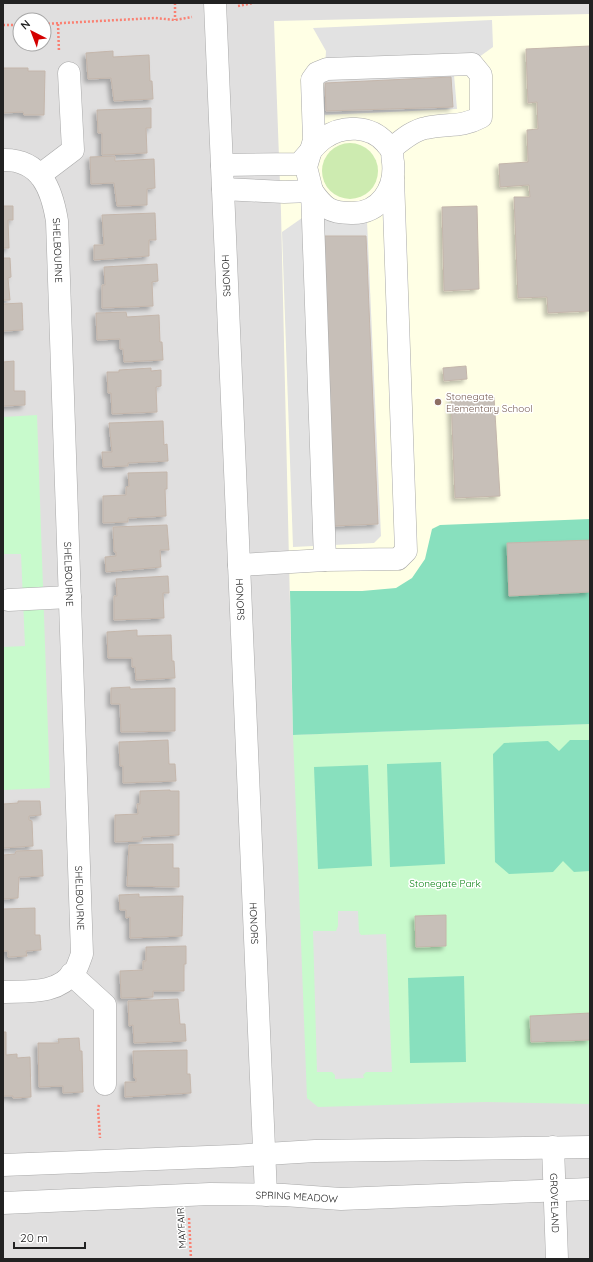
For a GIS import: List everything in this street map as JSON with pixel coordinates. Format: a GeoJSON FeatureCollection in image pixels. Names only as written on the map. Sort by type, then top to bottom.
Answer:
{"type":"FeatureCollection","features":[{"type":"Feature","properties":{"kind":"street","name":"HONORS"},"geometry":{"type":"LineString","coordinates":[[215,3],[263,1154],[266,1195]]}},
{"type":"Feature","properties":{"kind":"street"},"geometry":{"type":"LineString","coordinates":[[325,560],[312,191],[306,168],[314,140],[312,80],[317,73],[327,69],[472,64],[481,75],[481,117],[468,124],[425,128],[407,136],[391,149]]}},
{"type":"Feature","properties":{"kind":"street"},"geometry":{"type":"LineString","coordinates":[[40,175],[73,150],[69,73]]}},
{"type":"Feature","properties":{"kind":"street"},"geometry":{"type":"LineString","coordinates":[[222,165],[298,164],[310,154],[323,138],[337,131],[363,129],[380,137],[391,149],[393,178],[406,551],[398,558],[325,560],[239,565]]}},
{"type":"Feature","properties":{"kind":"street","name":"SHELBOURNE"},"geometry":{"type":"LineString","coordinates":[[3,160],[14,160],[31,168],[40,175],[47,184],[54,200],[57,221],[82,954],[75,971],[67,977]]}},
{"type":"Feature","properties":{"kind":"street"},"geometry":{"type":"LineString","coordinates":[[312,191],[321,204],[332,211],[354,214],[367,212],[379,204],[389,192],[393,178]]}},
{"type":"Feature","properties":{"kind":"street"},"geometry":{"type":"LineString","coordinates":[[223,188],[284,192],[312,191]]}},
{"type":"Feature","properties":{"kind":"street"},"geometry":{"type":"LineString","coordinates":[[8,600],[70,597]]}},
{"type":"Feature","properties":{"kind":"street"},"geometry":{"type":"LineString","coordinates":[[3,992],[48,990],[67,977],[106,1005],[104,1084]]}},
{"type":"Feature","properties":{"kind":"street","name":"GROVELAND"},"geometry":{"type":"LineString","coordinates":[[553,1147],[557,1259]]}},
{"type":"Feature","properties":{"kind":"street"},"geometry":{"type":"LineString","coordinates":[[3,1165],[315,1151],[590,1147]]}},
{"type":"Feature","properties":{"kind":"street","name":"SPRING MEADOW"},"geometry":{"type":"LineString","coordinates":[[3,1203],[188,1196],[266,1195],[341,1199],[554,1192],[590,1189]]}},
{"type":"Feature","properties":{"kind":"path"},"geometry":{"type":"LineString","coordinates":[[52,24],[155,18],[175,20],[175,3]]}},
{"type":"Feature","properties":{"kind":"path"},"geometry":{"type":"LineString","coordinates":[[102,1161],[98,1108],[101,1103],[104,1084]]}},
{"type":"Feature","properties":{"kind":"path","name":"MAYFAIR"},"geometry":{"type":"LineString","coordinates":[[188,1196],[191,1259]]}},
{"type":"Feature","properties":{"kind":"shaded area"},"geometry":{"type":"Polygon","coordinates":[[[3,3],[590,3],[590,1259],[3,1259],[3,3]]]}},
{"type":"Feature","properties":{"kind":"shaded area","name":"Stonegate Elementary School"},"geometry":{"type":"Polygon","coordinates":[[[590,14],[590,724],[293,735],[281,212],[274,21],[590,14]]]}},
{"type":"Feature","properties":{"kind":"shaded area"},"geometry":{"type":"Polygon","coordinates":[[[492,20],[493,47],[454,75],[457,109],[322,115],[326,51],[313,28],[492,20]]]}},
{"type":"Feature","properties":{"kind":"shaded area"},"geometry":{"type":"Polygon","coordinates":[[[302,218],[367,221],[381,536],[374,543],[293,547],[282,232],[302,218]]]}},
{"type":"Feature","properties":{"kind":"shaded area"},"geometry":{"type":"Polygon","coordinates":[[[3,554],[21,554],[25,646],[3,647],[3,554]]]}},
{"type":"Feature","properties":{"kind":"shaded area"},"geometry":{"type":"Polygon","coordinates":[[[338,911],[358,911],[359,932],[361,935],[386,934],[392,1072],[366,1072],[363,1075],[364,1078],[335,1079],[335,1075],[332,1072],[317,1072],[313,931],[336,931],[338,926],[338,911]]]}},
{"type":"Feature","properties":{"kind":"green space"},"geometry":{"type":"Polygon","coordinates":[[[350,143],[361,146],[370,151],[375,160],[378,171],[375,182],[370,191],[361,196],[350,199],[339,196],[330,191],[325,182],[322,171],[325,160],[330,151],[339,146],[350,143]]]}},
{"type":"Feature","properties":{"kind":"green space"},"geometry":{"type":"Polygon","coordinates":[[[37,415],[50,788],[3,790],[3,417],[37,415]]]}},
{"type":"Feature","properties":{"kind":"green space"},"geometry":{"type":"Polygon","coordinates":[[[590,519],[590,724],[293,735],[290,591],[362,591],[396,588],[412,578],[425,559],[432,529],[440,525],[590,519]]]}},
{"type":"Feature","properties":{"kind":"green space","name":"Stonegate Park"},"geometry":{"type":"Polygon","coordinates":[[[590,724],[590,1104],[486,1102],[318,1107],[307,1098],[293,735],[590,724]]]}},
{"type":"Feature","properties":{"kind":"green space"},"geometry":{"type":"Polygon","coordinates":[[[570,740],[590,740],[590,871],[574,872],[563,861],[553,872],[509,874],[495,862],[493,754],[504,743],[548,741],[559,751],[570,740]]]}},
{"type":"Feature","properties":{"kind":"green space"},"geometry":{"type":"Polygon","coordinates":[[[441,762],[445,864],[390,867],[387,764],[441,762]]]}},
{"type":"Feature","properties":{"kind":"green space"},"geometry":{"type":"Polygon","coordinates":[[[368,765],[372,866],[318,869],[314,767],[368,765]]]}},
{"type":"Feature","properties":{"kind":"green space"},"geometry":{"type":"Polygon","coordinates":[[[464,976],[466,1062],[410,1063],[408,978],[464,976]]]}},
{"type":"Feature","properties":{"kind":"building"},"geometry":{"type":"Polygon","coordinates":[[[590,46],[590,311],[548,313],[547,297],[518,298],[514,197],[530,197],[529,185],[500,187],[499,164],[528,162],[527,130],[538,129],[537,102],[528,103],[526,49],[590,46]]]}},
{"type":"Feature","properties":{"kind":"building"},"geometry":{"type":"Polygon","coordinates":[[[113,51],[113,57],[149,55],[150,81],[152,81],[153,99],[114,101],[111,78],[88,79],[86,53],[113,51]]]}},
{"type":"Feature","properties":{"kind":"building"},"geometry":{"type":"Polygon","coordinates":[[[3,68],[28,68],[28,71],[45,71],[44,115],[24,115],[23,112],[3,113],[3,68]]]}},
{"type":"Feature","properties":{"kind":"building"},"geometry":{"type":"Polygon","coordinates":[[[451,77],[453,107],[326,111],[325,83],[451,77]]]}},
{"type":"Feature","properties":{"kind":"building"},"geometry":{"type":"Polygon","coordinates":[[[151,108],[151,128],[146,128],[147,153],[102,155],[102,133],[98,133],[97,110],[151,108]]]}},
{"type":"Feature","properties":{"kind":"building"},"geometry":{"type":"Polygon","coordinates":[[[115,156],[115,161],[154,159],[155,188],[147,189],[147,205],[117,206],[114,183],[91,184],[90,157],[115,156]]]}},
{"type":"Feature","properties":{"kind":"building"},"geometry":{"type":"Polygon","coordinates":[[[3,206],[13,206],[13,220],[8,220],[9,248],[3,248],[3,206]]]}},
{"type":"Feature","properties":{"kind":"building"},"geometry":{"type":"Polygon","coordinates":[[[477,206],[479,289],[444,291],[442,207],[477,206]]]}},
{"type":"Feature","properties":{"kind":"building"},"geometry":{"type":"Polygon","coordinates":[[[155,213],[156,240],[149,240],[149,256],[94,260],[94,245],[104,245],[102,215],[155,213]]]}},
{"type":"Feature","properties":{"kind":"building"},"geometry":{"type":"Polygon","coordinates":[[[324,236],[366,236],[378,524],[334,526],[324,236]]]}},
{"type":"Feature","properties":{"kind":"building"},"geometry":{"type":"Polygon","coordinates":[[[3,258],[10,258],[11,277],[8,278],[10,300],[3,300],[3,258]]]}},
{"type":"Feature","properties":{"kind":"building"},"geometry":{"type":"Polygon","coordinates":[[[157,264],[158,281],[152,282],[153,306],[102,308],[102,285],[105,285],[104,267],[157,264]]]}},
{"type":"Feature","properties":{"kind":"building"},"geometry":{"type":"Polygon","coordinates":[[[22,303],[23,330],[3,331],[3,304],[22,303]]]}},
{"type":"Feature","properties":{"kind":"building"},"geometry":{"type":"Polygon","coordinates":[[[126,312],[127,317],[159,315],[160,342],[162,342],[163,360],[124,362],[123,349],[120,349],[120,339],[97,340],[96,313],[126,312]]]}},
{"type":"Feature","properties":{"kind":"building"},"geometry":{"type":"Polygon","coordinates":[[[14,361],[14,391],[25,391],[25,405],[3,406],[3,362],[14,361]]]}},
{"type":"Feature","properties":{"kind":"building"},"geometry":{"type":"Polygon","coordinates":[[[466,366],[467,379],[444,381],[443,368],[466,366]]]}},
{"type":"Feature","properties":{"kind":"building"},"geometry":{"type":"Polygon","coordinates":[[[151,368],[151,371],[161,370],[161,386],[156,387],[157,412],[112,414],[111,393],[108,393],[107,372],[151,368]]]}},
{"type":"Feature","properties":{"kind":"building"},"geometry":{"type":"Polygon","coordinates":[[[494,397],[500,496],[455,498],[451,398],[494,397]]]}},
{"type":"Feature","properties":{"kind":"building"},"geometry":{"type":"Polygon","coordinates":[[[163,421],[164,445],[167,444],[168,461],[128,463],[128,466],[103,467],[102,452],[112,452],[109,423],[163,421]]]}},
{"type":"Feature","properties":{"kind":"building"},"geometry":{"type":"Polygon","coordinates":[[[167,472],[167,489],[165,489],[166,516],[128,518],[128,522],[103,523],[103,496],[126,495],[126,487],[129,486],[128,473],[167,472]]]}},
{"type":"Feature","properties":{"kind":"building"},"geometry":{"type":"Polygon","coordinates":[[[167,525],[169,550],[160,550],[161,567],[106,572],[105,557],[116,556],[116,552],[114,552],[113,527],[167,525]]]}},
{"type":"Feature","properties":{"kind":"building"},"geometry":{"type":"Polygon","coordinates":[[[590,540],[590,592],[509,596],[507,543],[590,540]]]}},
{"type":"Feature","properties":{"kind":"building"},"geometry":{"type":"Polygon","coordinates":[[[168,576],[169,593],[163,593],[164,618],[114,620],[114,596],[117,596],[116,579],[168,576]]]}},
{"type":"Feature","properties":{"kind":"building"},"geometry":{"type":"Polygon","coordinates":[[[137,630],[137,636],[171,635],[172,661],[174,661],[175,678],[136,680],[135,667],[132,667],[132,658],[108,658],[107,632],[137,630]]]}},
{"type":"Feature","properties":{"kind":"building"},"geometry":{"type":"Polygon","coordinates":[[[130,687],[130,689],[175,688],[175,731],[121,732],[120,704],[111,704],[111,688],[130,687]]]}},
{"type":"Feature","properties":{"kind":"building"},"geometry":{"type":"Polygon","coordinates":[[[168,740],[169,764],[175,764],[176,781],[123,783],[123,766],[120,766],[119,742],[168,740]]]}},
{"type":"Feature","properties":{"kind":"building"},"geometry":{"type":"Polygon","coordinates":[[[140,791],[179,791],[179,835],[142,837],[142,841],[115,842],[115,815],[138,814],[137,804],[140,804],[140,791]]]}},
{"type":"Feature","properties":{"kind":"building"},"geometry":{"type":"Polygon","coordinates":[[[18,801],[40,801],[41,815],[29,816],[29,820],[32,821],[33,846],[3,848],[3,804],[18,803],[18,801]]]}},
{"type":"Feature","properties":{"kind":"building"},"geometry":{"type":"Polygon","coordinates":[[[173,844],[173,868],[179,868],[179,887],[127,886],[129,845],[173,844]]]}},
{"type":"Feature","properties":{"kind":"building"},"geometry":{"type":"Polygon","coordinates":[[[42,850],[43,876],[19,877],[18,898],[3,899],[3,855],[15,854],[16,851],[42,850]]]}},
{"type":"Feature","properties":{"kind":"building"},"geometry":{"type":"Polygon","coordinates":[[[139,894],[139,897],[183,896],[182,936],[130,938],[130,917],[126,918],[126,910],[120,910],[119,895],[139,894]]]}},
{"type":"Feature","properties":{"kind":"building"},"geometry":{"type":"Polygon","coordinates":[[[35,908],[35,935],[40,935],[41,950],[26,951],[27,956],[8,957],[8,951],[3,951],[3,909],[35,908]]]}},
{"type":"Feature","properties":{"kind":"building"},"geometry":{"type":"Polygon","coordinates":[[[446,915],[446,946],[416,947],[415,916],[446,915]]]}},
{"type":"Feature","properties":{"kind":"building"},"geometry":{"type":"Polygon","coordinates":[[[186,946],[184,991],[153,991],[153,997],[121,998],[120,971],[143,970],[143,961],[146,961],[146,947],[186,946]]]}},
{"type":"Feature","properties":{"kind":"building"},"geometry":{"type":"Polygon","coordinates":[[[178,999],[180,1024],[185,1024],[186,1041],[134,1043],[133,1025],[129,1026],[128,1001],[178,999]]]}},
{"type":"Feature","properties":{"kind":"building"},"geometry":{"type":"Polygon","coordinates":[[[590,1013],[590,1040],[531,1042],[530,1016],[590,1013]]]}},
{"type":"Feature","properties":{"kind":"building"},"geometry":{"type":"Polygon","coordinates":[[[3,1032],[6,1032],[6,1055],[17,1054],[17,1058],[30,1057],[31,1097],[13,1098],[13,1096],[3,1096],[3,1032]]]}},
{"type":"Feature","properties":{"kind":"building"},"geometry":{"type":"Polygon","coordinates":[[[79,1038],[80,1051],[82,1051],[83,1092],[63,1093],[63,1086],[39,1087],[38,1043],[59,1043],[58,1039],[79,1038]]]}},
{"type":"Feature","properties":{"kind":"building"},"geometry":{"type":"Polygon","coordinates":[[[187,1050],[187,1074],[190,1074],[191,1093],[125,1097],[125,1082],[136,1082],[136,1078],[134,1078],[133,1051],[187,1050]]]}},
{"type":"Feature","properties":{"kind":"place","name":"Stonegate Elementary School"},"geometry":{"type":"Point","coordinates":[438,402]}}]}
